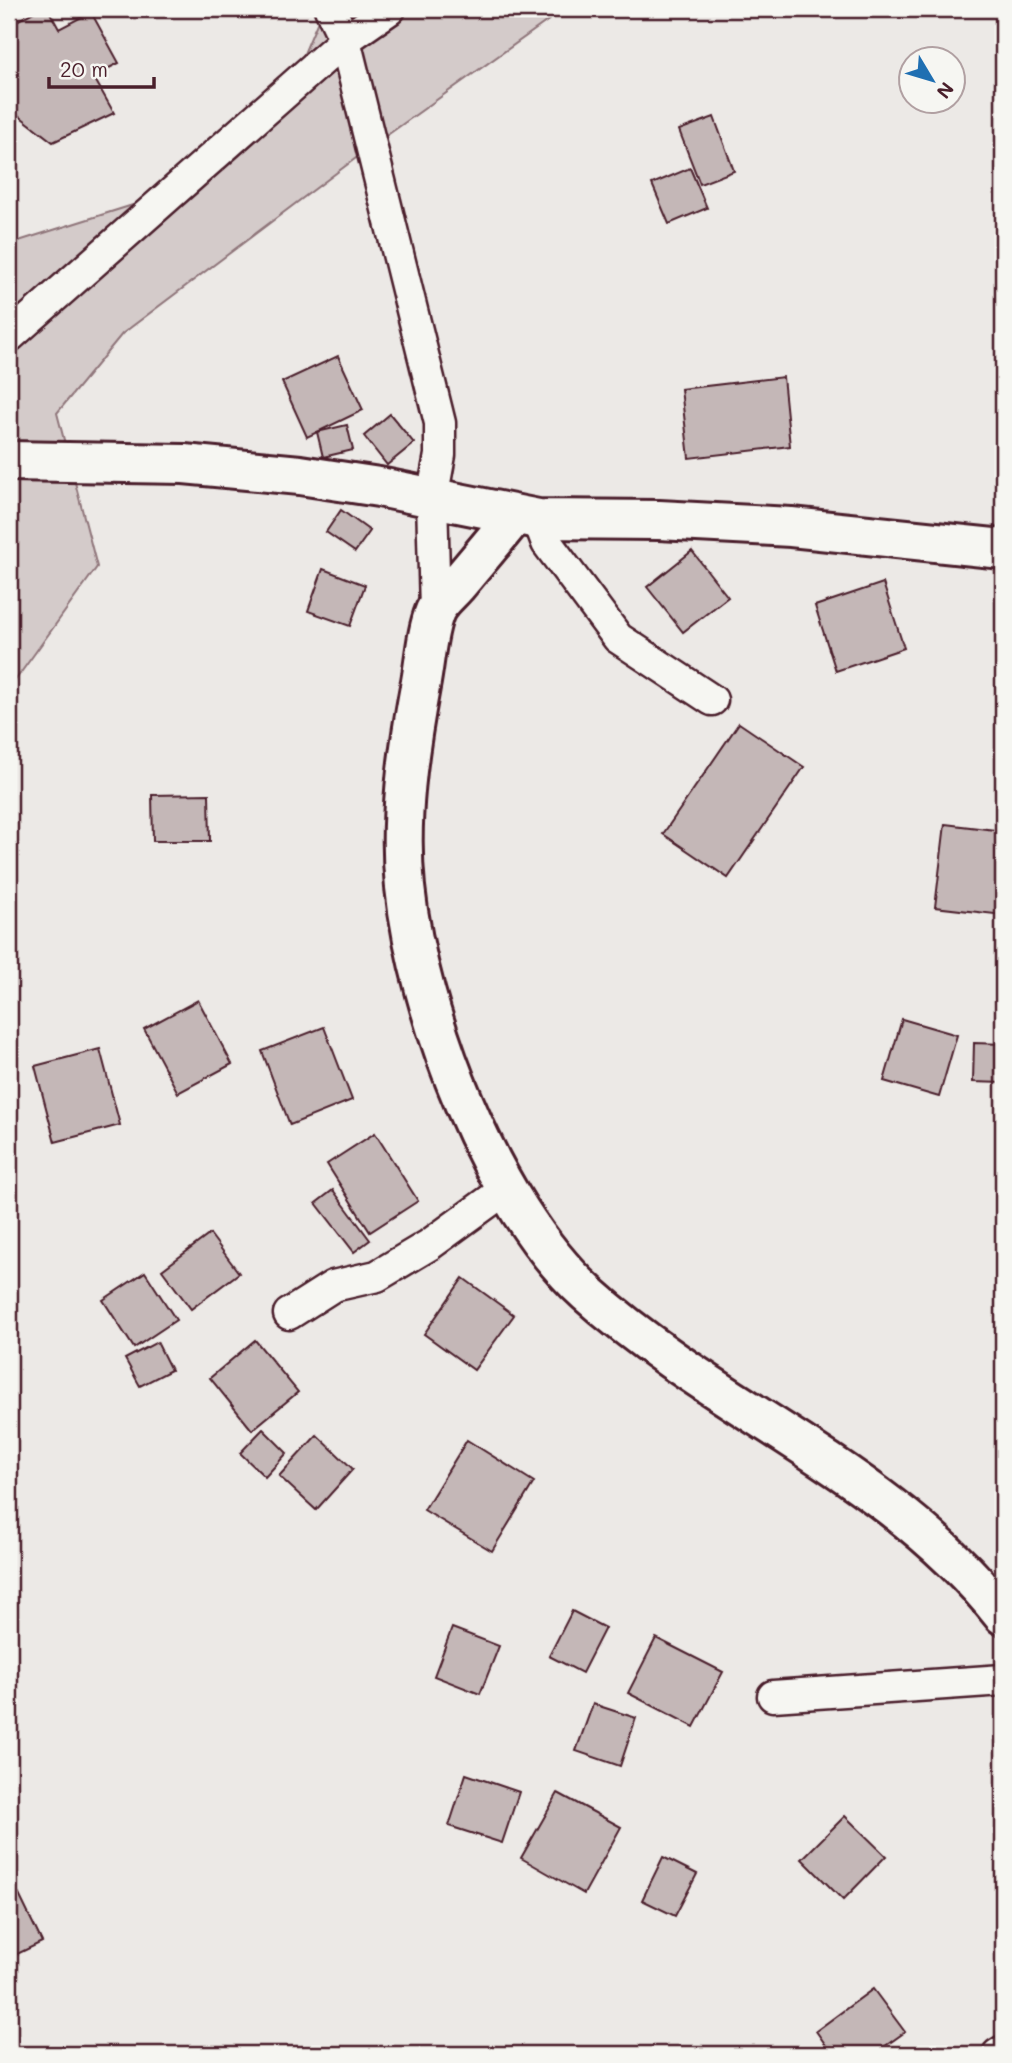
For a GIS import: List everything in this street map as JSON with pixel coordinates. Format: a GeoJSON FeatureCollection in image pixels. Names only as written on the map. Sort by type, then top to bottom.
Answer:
{"type":"FeatureCollection","features":[{"type":"Feature","properties":{"kind":"street"},"geometry":{"type":"LineString","coordinates":[[330,9],[345,40],[440,423],[440,455],[432,499],[435,610],[415,713],[402,836],[405,888],[415,950],[433,1016],[478,1132],[506,1189],[537,1238],[585,1291],[639,1335],[874,1492],[934,1542],[986,1593],[1003,1615]]}},
{"type":"Feature","properties":{"kind":"street"},"geometry":{"type":"LineString","coordinates":[[9,337],[345,40],[390,9]]}},
{"type":"Feature","properties":{"kind":"street"},"geometry":{"type":"LineString","coordinates":[[9,461],[184,464],[300,475],[527,517],[791,527],[1003,549]]}},
{"type":"Feature","properties":{"kind":"street"},"geometry":{"type":"LineString","coordinates":[[435,610],[527,517]]}},
{"type":"Feature","properties":{"kind":"street"},"geometry":{"type":"LineString","coordinates":[[527,517],[618,638],[712,700]]}},
{"type":"Feature","properties":{"kind":"street"},"geometry":{"type":"LineString","coordinates":[[289,1314],[333,1286],[377,1276],[429,1245],[506,1189]]}},
{"type":"Feature","properties":{"kind":"street"},"geometry":{"type":"LineString","coordinates":[[773,1696],[1003,1680]]}},
{"type":"Feature","properties":{"kind":"street"},"geometry":{"type":"LineString","coordinates":[[998,2054],[1003,2051]]}},
{"type":"Feature","properties":{"kind":"shaded area"},"geometry":{"type":"Polygon","coordinates":[[[323,9],[564,9],[372,146],[122,334],[57,413],[97,567],[9,689],[9,244],[174,192],[289,89],[323,9]]]}},
{"type":"Feature","properties":{"kind":"building"},"geometry":{"type":"Polygon","coordinates":[[[39,9],[48,9],[59,29],[91,12],[119,63],[93,76],[114,113],[53,142],[9,108],[9,25],[39,9]]]}},
{"type":"Feature","properties":{"kind":"building"},"geometry":{"type":"Polygon","coordinates":[[[714,117],[734,171],[700,184],[679,130],[714,117]]]}},
{"type":"Feature","properties":{"kind":"building"},"geometry":{"type":"Polygon","coordinates":[[[690,168],[707,208],[669,224],[652,184],[690,168]]]}},
{"type":"Feature","properties":{"kind":"building"},"geometry":{"type":"Polygon","coordinates":[[[338,356],[363,410],[307,437],[282,382],[338,356]]]}},
{"type":"Feature","properties":{"kind":"building"},"geometry":{"type":"Polygon","coordinates":[[[783,377],[790,446],[689,458],[681,389],[783,377]]]}},
{"type":"Feature","properties":{"kind":"building"},"geometry":{"type":"Polygon","coordinates":[[[390,414],[414,443],[387,465],[364,436],[390,414]]]}},
{"type":"Feature","properties":{"kind":"building"},"geometry":{"type":"Polygon","coordinates":[[[347,425],[353,450],[323,457],[317,432],[347,425]]]}},
{"type":"Feature","properties":{"kind":"building"},"geometry":{"type":"Polygon","coordinates":[[[341,510],[370,531],[355,552],[326,532],[341,510]]]}},
{"type":"Feature","properties":{"kind":"building"},"geometry":{"type":"Polygon","coordinates":[[[692,551],[728,597],[683,632],[647,587],[692,551]]]}},
{"type":"Feature","properties":{"kind":"building"},"geometry":{"type":"Polygon","coordinates":[[[323,569],[365,585],[350,626],[308,611],[323,569]]]}},
{"type":"Feature","properties":{"kind":"building"},"geometry":{"type":"Polygon","coordinates":[[[883,583],[904,648],[836,671],[815,606],[883,583]]]}},
{"type":"Feature","properties":{"kind":"building"},"geometry":{"type":"Polygon","coordinates":[[[739,723],[804,767],[728,878],[663,834],[739,723]]]}},
{"type":"Feature","properties":{"kind":"building"},"geometry":{"type":"Polygon","coordinates":[[[209,794],[210,841],[153,841],[152,795],[209,794]]]}},
{"type":"Feature","properties":{"kind":"building"},"geometry":{"type":"Polygon","coordinates":[[[945,824],[1003,831],[1003,915],[935,907],[945,824]]]}},
{"type":"Feature","properties":{"kind":"building"},"geometry":{"type":"Polygon","coordinates":[[[198,1000],[232,1064],[178,1093],[144,1029],[198,1000]]]}},
{"type":"Feature","properties":{"kind":"building"},"geometry":{"type":"Polygon","coordinates":[[[902,1019],[957,1035],[939,1097],[884,1081],[902,1019]]]}},
{"type":"Feature","properties":{"kind":"building"},"geometry":{"type":"Polygon","coordinates":[[[324,1027],[352,1100],[290,1125],[262,1051],[324,1027]]]}},
{"type":"Feature","properties":{"kind":"building"},"geometry":{"type":"Polygon","coordinates":[[[974,1043],[1003,1044],[1003,1083],[973,1082],[974,1043]]]}},
{"type":"Feature","properties":{"kind":"building"},"geometry":{"type":"Polygon","coordinates":[[[100,1049],[120,1125],[55,1142],[35,1066],[100,1049]]]}},
{"type":"Feature","properties":{"kind":"building"},"geometry":{"type":"Polygon","coordinates":[[[375,1133],[418,1201],[370,1232],[327,1164],[375,1133]]]}},
{"type":"Feature","properties":{"kind":"building"},"geometry":{"type":"Polygon","coordinates":[[[333,1190],[370,1240],[354,1252],[316,1203],[333,1190]]]}},
{"type":"Feature","properties":{"kind":"building"},"geometry":{"type":"Polygon","coordinates":[[[210,1234],[239,1273],[191,1309],[162,1270],[210,1234]]]}},
{"type":"Feature","properties":{"kind":"building"},"geometry":{"type":"Polygon","coordinates":[[[145,1272],[176,1320],[134,1348],[103,1300],[145,1272]]]}},
{"type":"Feature","properties":{"kind":"building"},"geometry":{"type":"Polygon","coordinates":[[[463,1278],[514,1315],[474,1370],[424,1334],[463,1278]]]}},
{"type":"Feature","properties":{"kind":"building"},"geometry":{"type":"Polygon","coordinates":[[[255,1340],[298,1392],[252,1430],[210,1378],[255,1340]]]}},
{"type":"Feature","properties":{"kind":"building"},"geometry":{"type":"Polygon","coordinates":[[[157,1342],[171,1370],[140,1386],[125,1359],[157,1342]]]}},
{"type":"Feature","properties":{"kind":"building"},"geometry":{"type":"Polygon","coordinates":[[[263,1429],[287,1453],[265,1477],[240,1453],[263,1429]]]}},
{"type":"Feature","properties":{"kind":"building"},"geometry":{"type":"Polygon","coordinates":[[[317,1435],[353,1469],[316,1510],[279,1476],[317,1435]]]}},
{"type":"Feature","properties":{"kind":"building"},"geometry":{"type":"Polygon","coordinates":[[[467,1440],[534,1482],[492,1551],[424,1510],[467,1440]]]}},
{"type":"Feature","properties":{"kind":"building"},"geometry":{"type":"Polygon","coordinates":[[[572,1611],[605,1628],[582,1673],[549,1656],[572,1611]]]}},
{"type":"Feature","properties":{"kind":"building"},"geometry":{"type":"Polygon","coordinates":[[[452,1628],[499,1646],[480,1694],[434,1676],[452,1628]]]}},
{"type":"Feature","properties":{"kind":"building"},"geometry":{"type":"Polygon","coordinates":[[[656,1638],[723,1672],[694,1727],[628,1693],[656,1638]]]}},
{"type":"Feature","properties":{"kind":"building"},"geometry":{"type":"Polygon","coordinates":[[[593,1704],[636,1718],[620,1766],[576,1751],[593,1704]]]}},
{"type":"Feature","properties":{"kind":"building"},"geometry":{"type":"Polygon","coordinates":[[[466,1774],[519,1792],[502,1843],[449,1826],[466,1774]]]}},
{"type":"Feature","properties":{"kind":"building"},"geometry":{"type":"Polygon","coordinates":[[[558,1793],[621,1827],[584,1894],[521,1858],[558,1793]]]}},
{"type":"Feature","properties":{"kind":"building"},"geometry":{"type":"Polygon","coordinates":[[[845,1816],[886,1856],[843,1900],[802,1859],[845,1816]]]}},
{"type":"Feature","properties":{"kind":"building"},"geometry":{"type":"Polygon","coordinates":[[[663,1857],[697,1874],[675,1916],[642,1900],[663,1857]]]}},
{"type":"Feature","properties":{"kind":"building"},"geometry":{"type":"Polygon","coordinates":[[[9,1874],[42,1942],[9,1958],[9,1874]]]}},
{"type":"Feature","properties":{"kind":"building"},"geometry":{"type":"Polygon","coordinates":[[[873,1989],[905,2032],[874,2054],[832,2054],[816,2031],[873,1989]]]}}]}
